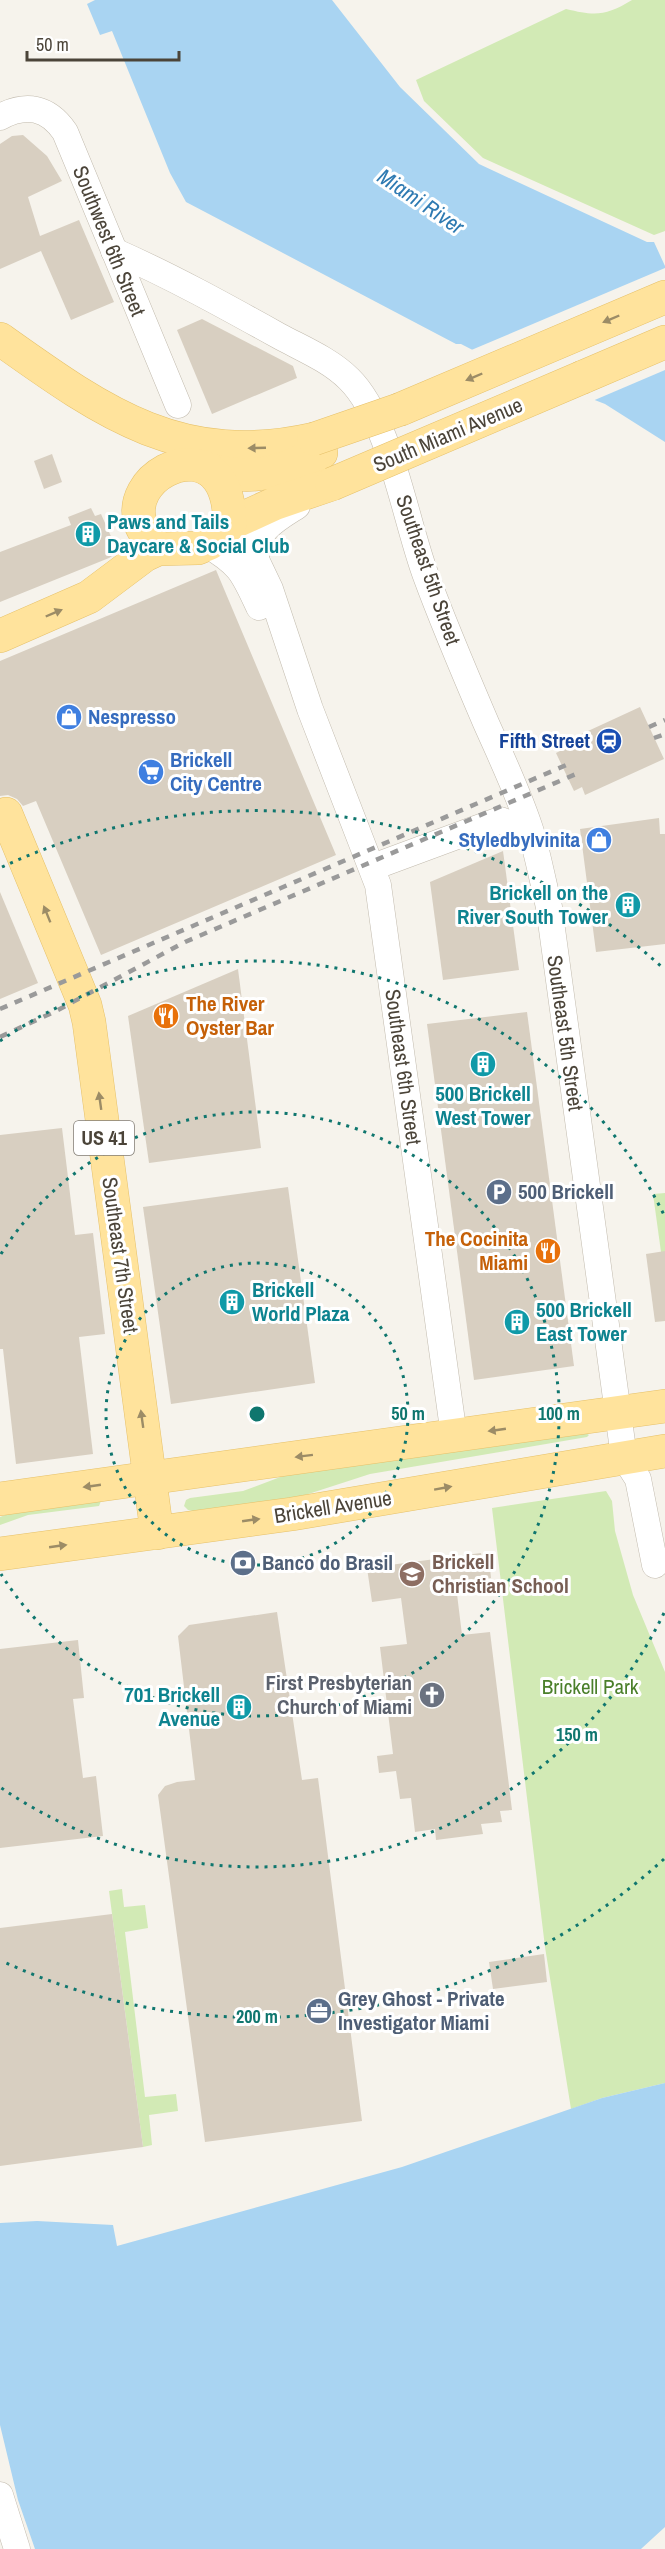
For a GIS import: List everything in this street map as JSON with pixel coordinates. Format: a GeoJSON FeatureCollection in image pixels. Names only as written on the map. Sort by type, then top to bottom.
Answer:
{"type":"FeatureCollection","features":[{"type":"Feature","properties":{"kind":"main road","name":"South Miami Avenue"},"geometry":{"type":"LineString","coordinates":[[0,339],[120,418],[168,437],[219,447],[246,449],[290,445],[318,446],[343,444],[401,409],[665,297]]}},
{"type":"Feature","properties":{"kind":"main road","name":"South Miami Avenue"},"geometry":{"type":"LineString","coordinates":[[222,532],[276,503],[332,484],[665,342]]}},
{"type":"Feature","properties":{"kind":"main road","name":"South Miami Avenue"},"geometry":{"type":"LineString","coordinates":[[37,365],[79,412],[109,438],[150,456],[198,468],[250,477],[266,474],[318,446]]}},
{"type":"Feature","properties":{"kind":"main road"},"geometry":{"type":"LineString","coordinates":[[0,636],[89,597],[145,555],[158,549],[183,549],[222,532],[227,500],[218,478],[198,468],[164,470],[148,483],[139,504],[140,523],[158,549]]}},
{"type":"Feature","properties":{"kind":"main road","name":"Southeast 7th Street"},"geometry":{"type":"LineString","coordinates":[[6,814],[85,1005],[157,1533]]}},
{"type":"Feature","properties":{"kind":"main road"},"geometry":{"type":"LineString","coordinates":[[0,1499],[665,1406]]}},
{"type":"Feature","properties":{"kind":"main road","name":"Brickell Avenue"},"geometry":{"type":"LineString","coordinates":[[0,1554],[292,1514],[665,1451]]}},
{"type":"Feature","properties":{"kind":"street","name":"Southwest 6th Street"},"geometry":{"type":"LineString","coordinates":[[6,114],[28,108],[56,120],[65,132],[178,405]]}},
{"type":"Feature","properties":{"kind":"street","name":"Southeast 5th Street"},"geometry":{"type":"LineString","coordinates":[[114,251],[189,286],[319,357],[349,379],[363,396],[372,414],[398,483],[409,528],[426,577],[530,831],[549,907],[624,1457],[638,1479],[655,1565]]}},
{"type":"Feature","properties":{"kind":"street"},"geometry":{"type":"LineString","coordinates":[[256,559],[259,537],[270,523],[332,484]]}},
{"type":"Feature","properties":{"kind":"street","name":"Southeast 6th Street"},"geometry":{"type":"LineString","coordinates":[[222,532],[242,538],[256,559],[270,589],[310,709],[373,867],[378,885],[454,1436]]}},
{"type":"Feature","properties":{"kind":"street","name":"Southeast 6th Street"},"geometry":{"type":"LineString","coordinates":[[222,532],[233,561],[240,568],[288,669],[310,709]]}},
{"type":"Feature","properties":{"kind":"street"},"geometry":{"type":"LineString","coordinates":[[373,867],[500,820],[530,831]]}},
{"type":"Feature","properties":{"kind":"street"},"geometry":{"type":"LineString","coordinates":[[0,2495],[17,2549]]}},
{"type":"Feature","properties":{"kind":"green space"},"geometry":{"type":"Polygon","coordinates":[[[632,0],[665,0],[665,231],[654,235],[483,158],[424,101],[416,80],[566,9],[600,13],[615,9],[632,0]]]}},
{"type":"Feature","properties":{"kind":"green space"},"geometry":{"type":"Polygon","coordinates":[[[665,1193],[665,1252],[661,1252],[653,1194],[665,1193]]]}},
{"type":"Feature","properties":{"kind":"green space"},"geometry":{"type":"Polygon","coordinates":[[[586,1433],[589,1435],[587,1437],[370,1474],[296,1498],[193,1511],[184,1506],[186,1500],[190,1498],[243,1491],[283,1476],[586,1433]]]}},
{"type":"Feature","properties":{"kind":"green space","name":"Brickell Park"},"geometry":{"type":"Polygon","coordinates":[[[606,1491],[612,1501],[615,1531],[633,1595],[665,1672],[665,2083],[602,2098],[571,2109],[545,1947],[492,1508],[606,1491]]]}},
{"type":"Feature","properties":{"kind":"green space"},"geometry":{"type":"Polygon","coordinates":[[[101,1501],[99,1506],[28,1515],[0,1525],[0,1517],[24,1508],[101,1501]]]}},
{"type":"Feature","properties":{"kind":"green space"},"geometry":{"type":"Polygon","coordinates":[[[122,1889],[124,1907],[145,1905],[148,1928],[125,1932],[145,2097],[176,2094],[178,2111],[149,2115],[152,2145],[143,2147],[109,1891],[122,1889]]]}},
{"type":"Feature","properties":{"kind":"water","name":"Miami River"},"geometry":{"type":"Polygon","coordinates":[[[95,0],[332,0],[400,87],[479,164],[647,242],[654,242],[665,266],[665,442],[605,404],[496,362],[461,344],[456,344],[186,202],[170,173],[112,31],[100,35],[87,4],[95,0]]]}},
{"type":"Feature","properties":{"kind":"water"},"geometry":{"type":"Polygon","coordinates":[[[665,2083],[665,2527],[641,2549],[0,2549],[0,2223],[37,2221],[113,2225],[117,2246],[402,2167],[602,2098],[665,2083]]]}},
{"type":"Feature","properties":{"kind":"pier"},"geometry":{"type":"Polygon","coordinates":[[[665,268],[665,370],[590,402],[495,364],[469,351],[665,268]]]}},
{"type":"Feature","properties":{"kind":"pier"},"geometry":{"type":"Polygon","coordinates":[[[0,2425],[18,2500],[35,2549],[0,2549],[0,2425]]]}},
{"type":"Feature","properties":{"kind":"building"},"geometry":{"type":"Polygon","coordinates":[[[23,135],[47,156],[62,181],[28,197],[40,236],[79,220],[114,302],[71,320],[41,251],[0,269],[0,144],[12,136],[23,135]]]}},
{"type":"Feature","properties":{"kind":"building"},"geometry":{"type":"Polygon","coordinates":[[[202,319],[293,366],[297,378],[212,414],[177,330],[202,319]]]}},
{"type":"Feature","properties":{"kind":"building"},"geometry":{"type":"Polygon","coordinates":[[[52,454],[62,482],[44,489],[34,461],[52,454]]]}},
{"type":"Feature","properties":{"kind":"building"},"geometry":{"type":"Polygon","coordinates":[[[91,508],[95,516],[101,514],[118,552],[109,558],[0,602],[0,552],[71,525],[68,517],[91,508]]]}},
{"type":"Feature","properties":{"kind":"building","name":"Brickell City Centre"},"geometry":{"type":"Polygon","coordinates":[[[216,570],[336,855],[101,955],[36,801],[23,806],[17,799],[8,795],[0,796],[0,661],[216,570]]]}},
{"type":"Feature","properties":{"kind":"building"},"geometry":{"type":"Polygon","coordinates":[[[640,707],[664,759],[585,795],[582,787],[574,791],[556,753],[564,749],[562,743],[640,707]]]}},
{"type":"Feature","properties":{"kind":"building","name":"Brickell on the River South Tower"},"geometry":{"type":"Polygon","coordinates":[[[659,818],[660,834],[665,834],[665,944],[596,952],[580,829],[659,818]]]}},
{"type":"Feature","properties":{"kind":"building"},"geometry":{"type":"Polygon","coordinates":[[[503,851],[519,970],[443,980],[430,882],[503,851]]]}},
{"type":"Feature","properties":{"kind":"building"},"geometry":{"type":"Polygon","coordinates":[[[0,892],[38,983],[0,999],[0,892]]]}},
{"type":"Feature","properties":{"kind":"building"},"geometry":{"type":"Polygon","coordinates":[[[238,969],[261,1148],[149,1163],[128,1016],[238,969]]]}},
{"type":"Feature","properties":{"kind":"building"},"geometry":{"type":"Polygon","coordinates":[[[527,1012],[574,1366],[474,1380],[427,1024],[527,1012]]]}},
{"type":"Feature","properties":{"kind":"building"},"geometry":{"type":"Polygon","coordinates":[[[62,1128],[75,1235],[93,1233],[105,1334],[79,1337],[93,1454],[16,1464],[3,1349],[0,1349],[0,1135],[62,1128]]]}},
{"type":"Feature","properties":{"kind":"building","name":"Brickell World Plaza"},"geometry":{"type":"Polygon","coordinates":[[[288,1187],[315,1383],[171,1404],[143,1207],[288,1187]]]}},
{"type":"Feature","properties":{"kind":"building"},"geometry":{"type":"Polygon","coordinates":[[[665,1251],[665,1321],[655,1322],[646,1254],[665,1251]]]}},
{"type":"Feature","properties":{"kind":"building","name":"First Presbyterian Church of Miami"},"geometry":{"type":"Polygon","coordinates":[[[481,1553],[482,1559],[489,1558],[491,1578],[485,1579],[486,1590],[457,1594],[462,1635],[490,1632],[512,1810],[500,1811],[502,1822],[481,1824],[483,1834],[436,1840],[435,1829],[415,1832],[411,1798],[400,1799],[396,1771],[379,1773],[377,1756],[393,1754],[380,1647],[407,1644],[401,1598],[372,1602],[367,1568],[481,1553]]]}},
{"type":"Feature","properties":{"kind":"building"},"geometry":{"type":"Polygon","coordinates":[[[277,1612],[302,1780],[318,1778],[362,2121],[205,2142],[158,1795],[165,1786],[195,1780],[178,1636],[189,1625],[277,1612]]]}},
{"type":"Feature","properties":{"kind":"building"},"geometry":{"type":"Polygon","coordinates":[[[78,1640],[84,1698],[73,1699],[83,1778],[96,1776],[103,1836],[0,1848],[0,1649],[78,1640]]]}},
{"type":"Feature","properties":{"kind":"building"},"geometry":{"type":"Polygon","coordinates":[[[112,1914],[143,2147],[0,2166],[0,1928],[112,1914]]]}},
{"type":"Feature","properties":{"kind":"building"},"geometry":{"type":"Polygon","coordinates":[[[544,1954],[547,1982],[493,1989],[489,1962],[544,1954]]]}},
{"type":"Feature","properties":{"kind":"railway"},"geometry":{"type":"LineString","coordinates":[[649,727],[665,720]]}},
{"type":"Feature","properties":{"kind":"railway"},"geometry":{"type":"LineString","coordinates":[[654,738],[665,734]]}},
{"type":"Feature","properties":{"kind":"railway"},"geometry":{"type":"LineString","coordinates":[[0,1009],[571,763]]}},
{"type":"Feature","properties":{"kind":"railway"},"geometry":{"type":"LineString","coordinates":[[0,1037],[56,1011],[185,942],[576,774]]}},
{"type":"Feature","properties":{"kind":"place","name":"Paws and Tails Daycare & Social Club"},"geometry":{"type":"Point","coordinates":[88,534]}},
{"type":"Feature","properties":{"kind":"place","name":"Nespresso"},"geometry":{"type":"Point","coordinates":[69,717]}},
{"type":"Feature","properties":{"kind":"place","name":"Fifth Street"},"geometry":{"type":"Point","coordinates":[609,741]}},
{"type":"Feature","properties":{"kind":"place","name":"Brickell City Centre"},"geometry":{"type":"Point","coordinates":[151,772]}},
{"type":"Feature","properties":{"kind":"place","name":"StyledbyIvinita"},"geometry":{"type":"Point","coordinates":[599,840]}},
{"type":"Feature","properties":{"kind":"place","name":"Brickell on the River South Tower"},"geometry":{"type":"Point","coordinates":[628,905]}},
{"type":"Feature","properties":{"kind":"place","name":"The River Oyster Bar"},"geometry":{"type":"Point","coordinates":[166,1016]}},
{"type":"Feature","properties":{"kind":"place","name":"500 Brickell West Tower"},"geometry":{"type":"Point","coordinates":[483,1064]}},
{"type":"Feature","properties":{"kind":"place","name":"500 Brickell"},"geometry":{"type":"Point","coordinates":[499,1192]}},
{"type":"Feature","properties":{"kind":"place","name":"The Cocinita Miami"},"geometry":{"type":"Point","coordinates":[548,1251]}},
{"type":"Feature","properties":{"kind":"place","name":"Brickell World Plaza"},"geometry":{"type":"Point","coordinates":[232,1302]}},
{"type":"Feature","properties":{"kind":"place","name":"500 Brickell East Tower"},"geometry":{"type":"Point","coordinates":[517,1322]}},
{"type":"Feature","properties":{"kind":"place","name":"Banco do Brasil"},"geometry":{"type":"Point","coordinates":[243,1563]}},
{"type":"Feature","properties":{"kind":"place","name":"Brickell Christian School"},"geometry":{"type":"Point","coordinates":[412,1574]}},
{"type":"Feature","properties":{"kind":"place","name":"First Presbyterian Church of Miami"},"geometry":{"type":"Point","coordinates":[432,1695]}},
{"type":"Feature","properties":{"kind":"place","name":"701 Brickell Avenue"},"geometry":{"type":"Point","coordinates":[239,1707]}},
{"type":"Feature","properties":{"kind":"place","name":"Grey Ghost - Private Investigator Miami"},"geometry":{"type":"Point","coordinates":[319,2011]}}]}
